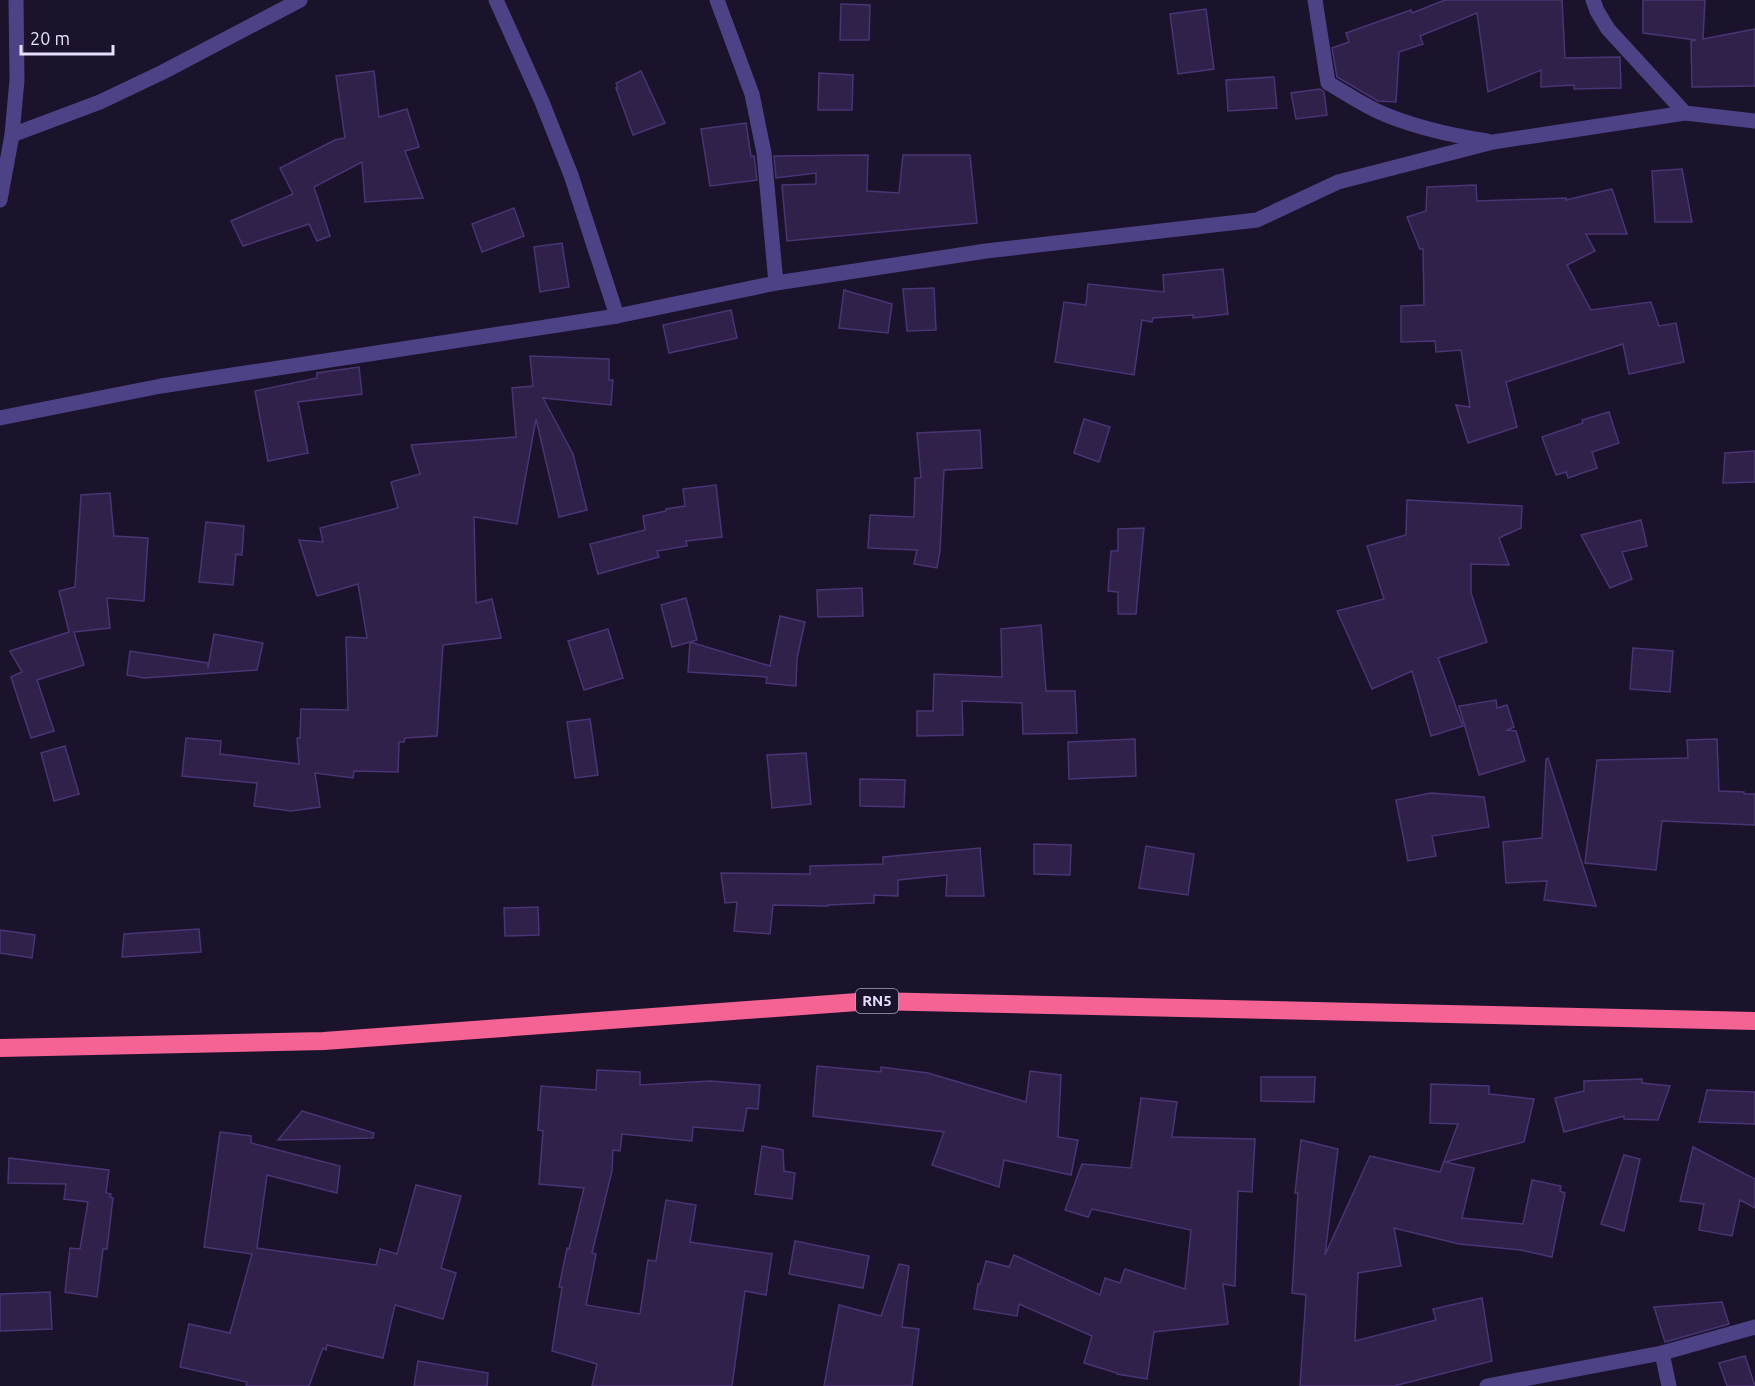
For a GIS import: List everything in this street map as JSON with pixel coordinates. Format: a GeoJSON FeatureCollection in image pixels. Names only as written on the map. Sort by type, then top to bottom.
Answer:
{"type":"FeatureCollection","features":[{"type":"Feature","properties":{"kind":"highway","name":"RN5"},"geometry":{"type":"LineString","coordinates":[[0,1049],[324,1041],[870,1001],[1755,1022]]}},
{"type":"Feature","properties":{"kind":"street"},"geometry":{"type":"LineString","coordinates":[[0,200],[12,135],[17,80],[16,0]]}},
{"type":"Feature","properties":{"kind":"street"},"geometry":{"type":"LineString","coordinates":[[12,135],[100,102],[163,72],[300,0]]}},
{"type":"Feature","properties":{"kind":"street"},"geometry":{"type":"LineString","coordinates":[[496,0],[542,102],[571,175],[617,316]]}},
{"type":"Feature","properties":{"kind":"street"},"geometry":{"type":"LineString","coordinates":[[717,0],[754,104],[764,153],[776,283]]}},
{"type":"Feature","properties":{"kind":"street"},"geometry":{"type":"LineString","coordinates":[[1315,0],[1328,83],[1377,111],[1443,134],[1492,142]]}},
{"type":"Feature","properties":{"kind":"street"},"geometry":{"type":"LineString","coordinates":[[1593,0],[1608,28],[1684,113]]}},
{"type":"Feature","properties":{"kind":"street"},"geometry":{"type":"LineString","coordinates":[[0,418],[161,386],[617,316],[776,283],[986,250],[1257,220],[1338,182],[1492,142],[1684,113],[1755,121]]}},
{"type":"Feature","properties":{"kind":"street"},"geometry":{"type":"LineString","coordinates":[[1487,1386],[1662,1353],[1755,1327]]}},
{"type":"Feature","properties":{"kind":"street"},"geometry":{"type":"LineString","coordinates":[[1662,1353],[1669,1386]]}},
{"type":"Feature","properties":{"kind":"building"},"geometry":{"type":"Polygon","coordinates":[[[1445,0],[1562,0],[1565,58],[1620,57],[1621,88],[1574,89],[1574,85],[1541,87],[1541,70],[1488,92],[1477,13],[1420,36],[1423,44],[1399,52],[1396,102],[1378,101],[1337,77],[1332,48],[1349,42],[1346,33],[1411,10],[1412,13],[1445,0]]]}},
{"type":"Feature","properties":{"kind":"building"},"geometry":{"type":"Polygon","coordinates":[[[1643,0],[1705,0],[1703,39],[1755,29],[1755,86],[1692,87],[1691,41],[1696,40],[1643,33],[1643,0]]]}},
{"type":"Feature","properties":{"kind":"building"},"geometry":{"type":"Polygon","coordinates":[[[841,4],[870,5],[869,40],[840,40],[841,4]]]}},
{"type":"Feature","properties":{"kind":"building"},"geometry":{"type":"Polygon","coordinates":[[[1206,9],[1214,69],[1178,74],[1170,14],[1206,9]]]}},
{"type":"Feature","properties":{"kind":"building"},"geometry":{"type":"Polygon","coordinates":[[[374,71],[379,117],[407,109],[419,147],[405,151],[423,198],[365,202],[362,162],[314,187],[330,236],[317,241],[309,224],[243,246],[231,221],[293,194],[280,168],[335,140],[345,138],[336,76],[374,71]]]}},
{"type":"Feature","properties":{"kind":"building"},"geometry":{"type":"Polygon","coordinates":[[[641,71],[665,123],[633,135],[616,83],[641,71]]]}},
{"type":"Feature","properties":{"kind":"building"},"geometry":{"type":"Polygon","coordinates":[[[819,73],[853,75],[852,110],[818,110],[819,73]]]}},
{"type":"Feature","properties":{"kind":"building"},"geometry":{"type":"Polygon","coordinates":[[[1274,77],[1277,108],[1228,111],[1226,80],[1274,77]]]}},
{"type":"Feature","properties":{"kind":"building"},"geometry":{"type":"Polygon","coordinates":[[[1320,89],[1324,92],[1327,115],[1296,119],[1291,93],[1320,89]]]}},
{"type":"Feature","properties":{"kind":"building"},"geometry":{"type":"Polygon","coordinates":[[[746,123],[757,180],[710,186],[701,129],[746,123]]]}},
{"type":"Feature","properties":{"kind":"building"},"geometry":{"type":"Polygon","coordinates":[[[868,155],[867,191],[899,193],[903,155],[970,155],[977,223],[787,241],[782,185],[816,184],[816,173],[776,178],[774,156],[868,155]]]}},
{"type":"Feature","properties":{"kind":"building"},"geometry":{"type":"Polygon","coordinates":[[[1682,169],[1692,222],[1655,222],[1652,171],[1682,169]]]}},
{"type":"Feature","properties":{"kind":"building"},"geometry":{"type":"Polygon","coordinates":[[[1476,185],[1477,201],[1566,198],[1566,200],[1612,189],[1627,234],[1586,234],[1595,251],[1567,265],[1591,310],[1651,302],[1659,326],[1676,323],[1684,362],[1629,374],[1623,344],[1506,382],[1517,427],[1468,443],[1456,405],[1470,407],[1461,350],[1436,352],[1435,341],[1401,342],[1401,306],[1424,305],[1423,249],[1420,249],[1407,217],[1426,211],[1427,187],[1476,185]]]}},
{"type":"Feature","properties":{"kind":"building"},"geometry":{"type":"Polygon","coordinates":[[[514,208],[524,236],[482,252],[472,224],[514,208]]]}},
{"type":"Feature","properties":{"kind":"building"},"geometry":{"type":"Polygon","coordinates":[[[562,243],[569,287],[540,292],[534,247],[562,243]]]}},
{"type":"Feature","properties":{"kind":"building"},"geometry":{"type":"Polygon","coordinates":[[[1223,269],[1228,314],[1193,318],[1193,315],[1153,318],[1152,322],[1142,320],[1134,375],[1055,362],[1064,302],[1086,305],[1088,284],[1164,292],[1163,275],[1223,269]]]}},
{"type":"Feature","properties":{"kind":"building"},"geometry":{"type":"Polygon","coordinates":[[[934,288],[936,330],[907,331],[903,289],[934,288]]]}},
{"type":"Feature","properties":{"kind":"building"},"geometry":{"type":"Polygon","coordinates":[[[844,290],[892,304],[888,333],[839,328],[844,290]]]}},
{"type":"Feature","properties":{"kind":"building"},"geometry":{"type":"Polygon","coordinates":[[[731,310],[737,338],[669,353],[663,325],[731,310]]]}},
{"type":"Feature","properties":{"kind":"building"},"geometry":{"type":"Polygon","coordinates":[[[530,356],[609,359],[609,380],[613,380],[611,405],[543,398],[573,454],[587,510],[559,517],[536,419],[517,524],[474,517],[476,603],[492,599],[501,638],[443,645],[437,736],[405,738],[404,742],[399,742],[398,772],[354,771],[353,778],[315,773],[320,807],[291,811],[254,806],[257,783],[182,776],[186,738],[221,741],[220,754],[299,764],[297,738],[300,738],[301,709],[348,710],[346,637],[367,638],[358,584],[317,596],[299,540],[323,542],[320,528],[398,508],[391,482],[420,474],[411,445],[516,437],[512,388],[533,386],[530,356]]]}},
{"type":"Feature","properties":{"kind":"building"},"geometry":{"type":"Polygon","coordinates":[[[359,367],[362,394],[298,402],[308,453],[268,461],[255,391],[317,378],[317,373],[359,367]]]}},
{"type":"Feature","properties":{"kind":"building"},"geometry":{"type":"Polygon","coordinates":[[[1609,412],[1619,443],[1592,452],[1597,468],[1568,478],[1566,472],[1556,475],[1542,437],[1583,423],[1582,420],[1609,412]]]}},
{"type":"Feature","properties":{"kind":"building"},"geometry":{"type":"Polygon","coordinates":[[[1084,419],[1110,427],[1099,462],[1074,453],[1084,419]]]}},
{"type":"Feature","properties":{"kind":"building"},"geometry":{"type":"Polygon","coordinates":[[[980,430],[982,468],[944,470],[937,568],[914,564],[917,550],[868,548],[870,515],[914,517],[915,478],[921,478],[917,433],[980,430]]]}},
{"type":"Feature","properties":{"kind":"building"},"geometry":{"type":"Polygon","coordinates":[[[1755,451],[1755,482],[1723,483],[1725,453],[1755,451]]]}},
{"type":"Feature","properties":{"kind":"building"},"geometry":{"type":"Polygon","coordinates":[[[716,485],[722,537],[686,541],[687,546],[657,551],[659,557],[598,574],[590,544],[645,530],[643,516],[685,506],[683,489],[716,485]]]}},
{"type":"Feature","properties":{"kind":"building"},"geometry":{"type":"Polygon","coordinates":[[[110,493],[114,536],[148,538],[144,601],[107,598],[110,628],[74,632],[84,665],[37,680],[54,731],[31,738],[11,677],[22,672],[10,651],[69,632],[59,591],[75,587],[81,495],[110,493]]]}},
{"type":"Feature","properties":{"kind":"building"},"geometry":{"type":"Polygon","coordinates":[[[1407,500],[1522,506],[1521,528],[1499,538],[1509,565],[1471,564],[1471,593],[1487,642],[1438,658],[1463,726],[1431,736],[1412,671],[1372,689],[1337,611],[1384,599],[1367,546],[1406,535],[1407,500]]]}},
{"type":"Feature","properties":{"kind":"building"},"geometry":{"type":"Polygon","coordinates":[[[1641,520],[1647,546],[1622,552],[1632,579],[1610,588],[1581,535],[1641,520]]]}},
{"type":"Feature","properties":{"kind":"building"},"geometry":{"type":"Polygon","coordinates":[[[206,522],[244,526],[242,555],[236,554],[233,585],[199,582],[206,522]]]}},
{"type":"Feature","properties":{"kind":"building"},"geometry":{"type":"Polygon","coordinates":[[[1144,528],[1136,614],[1118,614],[1118,592],[1108,591],[1111,551],[1118,551],[1118,529],[1144,528]]]}},
{"type":"Feature","properties":{"kind":"building"},"geometry":{"type":"Polygon","coordinates":[[[862,588],[863,616],[818,617],[817,590],[862,588]]]}},
{"type":"Feature","properties":{"kind":"building"},"geometry":{"type":"Polygon","coordinates":[[[686,598],[697,640],[672,647],[661,605],[686,598]]]}},
{"type":"Feature","properties":{"kind":"building"},"geometry":{"type":"Polygon","coordinates":[[[780,616],[805,622],[797,658],[796,686],[766,683],[767,677],[688,672],[690,642],[770,666],[780,616]]]}},
{"type":"Feature","properties":{"kind":"building"},"geometry":{"type":"Polygon","coordinates":[[[1041,625],[1046,691],[1075,691],[1077,733],[1023,734],[1022,703],[962,701],[963,735],[917,736],[917,711],[933,711],[934,674],[1002,677],[1001,629],[1041,625]]]}},
{"type":"Feature","properties":{"kind":"building"},"geometry":{"type":"Polygon","coordinates":[[[608,629],[623,678],[584,690],[568,641],[608,629]]]}},
{"type":"Feature","properties":{"kind":"building"},"geometry":{"type":"Polygon","coordinates":[[[214,634],[263,643],[257,670],[144,678],[127,675],[130,651],[208,663],[208,668],[214,634]]]}},
{"type":"Feature","properties":{"kind":"building"},"geometry":{"type":"Polygon","coordinates":[[[1633,648],[1673,651],[1670,692],[1630,689],[1633,648]]]}},
{"type":"Feature","properties":{"kind":"building"},"geometry":{"type":"Polygon","coordinates":[[[1496,700],[1497,708],[1507,705],[1514,727],[1507,730],[1516,731],[1525,761],[1479,775],[1459,706],[1496,700]]]}},
{"type":"Feature","properties":{"kind":"building"},"geometry":{"type":"Polygon","coordinates":[[[590,719],[598,775],[575,778],[567,722],[590,719]]]}},
{"type":"Feature","properties":{"kind":"building"},"geometry":{"type":"Polygon","coordinates":[[[1135,739],[1136,776],[1069,779],[1068,742],[1135,739]]]}},
{"type":"Feature","properties":{"kind":"building"},"geometry":{"type":"Polygon","coordinates":[[[1717,739],[1719,791],[1755,794],[1755,825],[1662,821],[1656,870],[1585,863],[1597,760],[1688,758],[1687,740],[1717,739]]]}},
{"type":"Feature","properties":{"kind":"building"},"geometry":{"type":"Polygon","coordinates":[[[65,746],[79,794],[54,801],[41,753],[65,746]]]}},
{"type":"Feature","properties":{"kind":"building"},"geometry":{"type":"Polygon","coordinates":[[[806,753],[811,804],[772,808],[767,755],[806,753]]]}},
{"type":"Feature","properties":{"kind":"building"},"geometry":{"type":"Polygon","coordinates":[[[1548,758],[1596,906],[1544,900],[1547,881],[1506,883],[1503,842],[1542,838],[1546,759],[1548,758]]]}},
{"type":"Feature","properties":{"kind":"building"},"geometry":{"type":"Polygon","coordinates":[[[860,779],[905,780],[904,807],[860,806],[860,779]]]}},
{"type":"Feature","properties":{"kind":"building"},"geometry":{"type":"Polygon","coordinates":[[[1431,793],[1484,797],[1489,827],[1432,836],[1436,856],[1408,861],[1396,800],[1431,793]]]}},
{"type":"Feature","properties":{"kind":"building"},"geometry":{"type":"Polygon","coordinates":[[[1034,844],[1071,845],[1070,875],[1034,874],[1034,844]]]}},
{"type":"Feature","properties":{"kind":"building"},"geometry":{"type":"Polygon","coordinates":[[[1146,846],[1194,854],[1188,895],[1139,888],[1146,846]]]}},
{"type":"Feature","properties":{"kind":"building"},"geometry":{"type":"Polygon","coordinates":[[[980,848],[984,896],[946,896],[947,875],[898,880],[898,896],[874,895],[874,903],[828,906],[773,905],[770,934],[734,931],[737,902],[725,903],[721,873],[810,874],[810,866],[883,864],[883,857],[980,848]]]}},
{"type":"Feature","properties":{"kind":"building"},"geometry":{"type":"Polygon","coordinates":[[[538,907],[539,935],[505,936],[504,908],[538,907]]]}},
{"type":"Feature","properties":{"kind":"building"},"geometry":{"type":"Polygon","coordinates":[[[199,929],[201,952],[122,957],[124,934],[199,929]]]}},
{"type":"Feature","properties":{"kind":"building"},"geometry":{"type":"Polygon","coordinates":[[[0,930],[35,935],[32,958],[0,953],[0,930]]]}},
{"type":"Feature","properties":{"kind":"building"},"geometry":{"type":"Polygon","coordinates":[[[817,1066],[881,1072],[881,1067],[928,1073],[1026,1102],[1030,1071],[1061,1075],[1058,1137],[1078,1140],[1071,1175],[1004,1160],[999,1187],[932,1165],[944,1132],[813,1116],[817,1066]]]}},
{"type":"Feature","properties":{"kind":"building"},"geometry":{"type":"Polygon","coordinates":[[[597,1070],[640,1072],[640,1085],[710,1081],[760,1085],[758,1109],[747,1108],[743,1131],[693,1127],[692,1141],[622,1134],[620,1151],[613,1150],[612,1171],[592,1253],[596,1254],[586,1305],[640,1314],[648,1260],[656,1261],[666,1200],[696,1205],[690,1242],[772,1254],[766,1295],[745,1291],[732,1386],[592,1386],[597,1364],[552,1351],[562,1287],[559,1287],[584,1188],[539,1184],[543,1131],[538,1130],[541,1086],[596,1090],[597,1070]]]}},
{"type":"Feature","properties":{"kind":"building"},"geometry":{"type":"Polygon","coordinates":[[[1261,1077],[1315,1077],[1314,1102],[1261,1101],[1261,1077]]]}},
{"type":"Feature","properties":{"kind":"building"},"geometry":{"type":"Polygon","coordinates":[[[1642,1079],[1642,1083],[1670,1086],[1658,1120],[1624,1119],[1624,1116],[1564,1132],[1555,1098],[1584,1091],[1584,1081],[1642,1079]]]}},
{"type":"Feature","properties":{"kind":"building"},"geometry":{"type":"Polygon","coordinates":[[[1431,1084],[1489,1086],[1489,1094],[1534,1099],[1524,1142],[1445,1162],[1474,1168],[1462,1218],[1523,1224],[1532,1180],[1561,1186],[1560,1191],[1565,1193],[1552,1257],[1521,1250],[1459,1244],[1394,1228],[1401,1266],[1358,1273],[1355,1341],[1436,1320],[1433,1309],[1482,1298],[1492,1361],[1394,1386],[1300,1386],[1306,1295],[1292,1293],[1298,1193],[1295,1193],[1301,1140],[1338,1149],[1325,1255],[1370,1156],[1440,1172],[1458,1124],[1430,1123],[1431,1084]]]}},
{"type":"Feature","properties":{"kind":"building"},"geometry":{"type":"Polygon","coordinates":[[[1707,1090],[1755,1092],[1755,1124],[1699,1122],[1707,1090]]]}},
{"type":"Feature","properties":{"kind":"building"},"geometry":{"type":"Polygon","coordinates":[[[1141,1098],[1177,1102],[1172,1137],[1255,1139],[1252,1192],[1238,1191],[1235,1286],[1223,1284],[1228,1324],[1154,1332],[1147,1379],[1117,1374],[1084,1363],[1092,1336],[1019,1304],[1017,1316],[974,1309],[978,1284],[980,1284],[986,1261],[1009,1267],[1014,1255],[1100,1295],[1105,1278],[1120,1283],[1125,1269],[1185,1289],[1191,1230],[1092,1209],[1088,1217],[1065,1210],[1082,1164],[1131,1168],[1141,1098]]]}},
{"type":"Feature","properties":{"kind":"building"},"geometry":{"type":"Polygon","coordinates":[[[302,1111],[374,1133],[373,1138],[278,1140],[302,1111]]]}},
{"type":"Feature","properties":{"kind":"building"},"geometry":{"type":"Polygon","coordinates":[[[220,1132],[251,1136],[251,1143],[340,1166],[337,1193],[267,1175],[257,1248],[376,1265],[380,1249],[397,1254],[416,1185],[461,1196],[441,1268],[456,1273],[443,1319],[395,1305],[383,1358],[327,1345],[326,1350],[323,1348],[309,1386],[246,1386],[247,1382],[180,1367],[189,1324],[230,1333],[252,1254],[204,1247],[220,1132]]]}},
{"type":"Feature","properties":{"kind":"building"},"geometry":{"type":"Polygon","coordinates":[[[762,1146],[783,1150],[784,1171],[795,1173],[792,1199],[755,1194],[762,1146]]]}},
{"type":"Feature","properties":{"kind":"building"},"geometry":{"type":"Polygon","coordinates":[[[1693,1147],[1755,1179],[1755,1208],[1740,1200],[1732,1236],[1699,1230],[1704,1204],[1680,1201],[1693,1147]]]}},
{"type":"Feature","properties":{"kind":"building"},"geometry":{"type":"Polygon","coordinates":[[[1624,1155],[1640,1159],[1624,1231],[1601,1224],[1624,1155]]]}},
{"type":"Feature","properties":{"kind":"building"},"geometry":{"type":"Polygon","coordinates":[[[9,1158],[109,1170],[106,1193],[111,1194],[110,1197],[113,1198],[107,1249],[103,1249],[97,1297],[65,1292],[70,1248],[80,1249],[88,1202],[64,1199],[66,1184],[8,1183],[9,1158]]]}},
{"type":"Feature","properties":{"kind":"building"},"geometry":{"type":"Polygon","coordinates":[[[795,1241],[869,1256],[863,1288],[789,1274],[795,1241]]]}},
{"type":"Feature","properties":{"kind":"building"},"geometry":{"type":"Polygon","coordinates":[[[899,1264],[909,1266],[902,1327],[919,1329],[912,1386],[824,1386],[839,1305],[881,1316],[899,1264]]]}},
{"type":"Feature","properties":{"kind":"building"},"geometry":{"type":"Polygon","coordinates":[[[50,1292],[52,1329],[0,1331],[0,1294],[50,1292]]]}},
{"type":"Feature","properties":{"kind":"building"},"geometry":{"type":"Polygon","coordinates":[[[1722,1302],[1729,1324],[1665,1342],[1654,1307],[1722,1302]]]}},
{"type":"Feature","properties":{"kind":"building"},"geometry":{"type":"Polygon","coordinates":[[[1745,1356],[1755,1386],[1727,1386],[1719,1363],[1745,1356]]]}},
{"type":"Feature","properties":{"kind":"building"},"geometry":{"type":"Polygon","coordinates":[[[418,1361],[488,1373],[487,1386],[414,1386],[418,1361]]]}}]}
